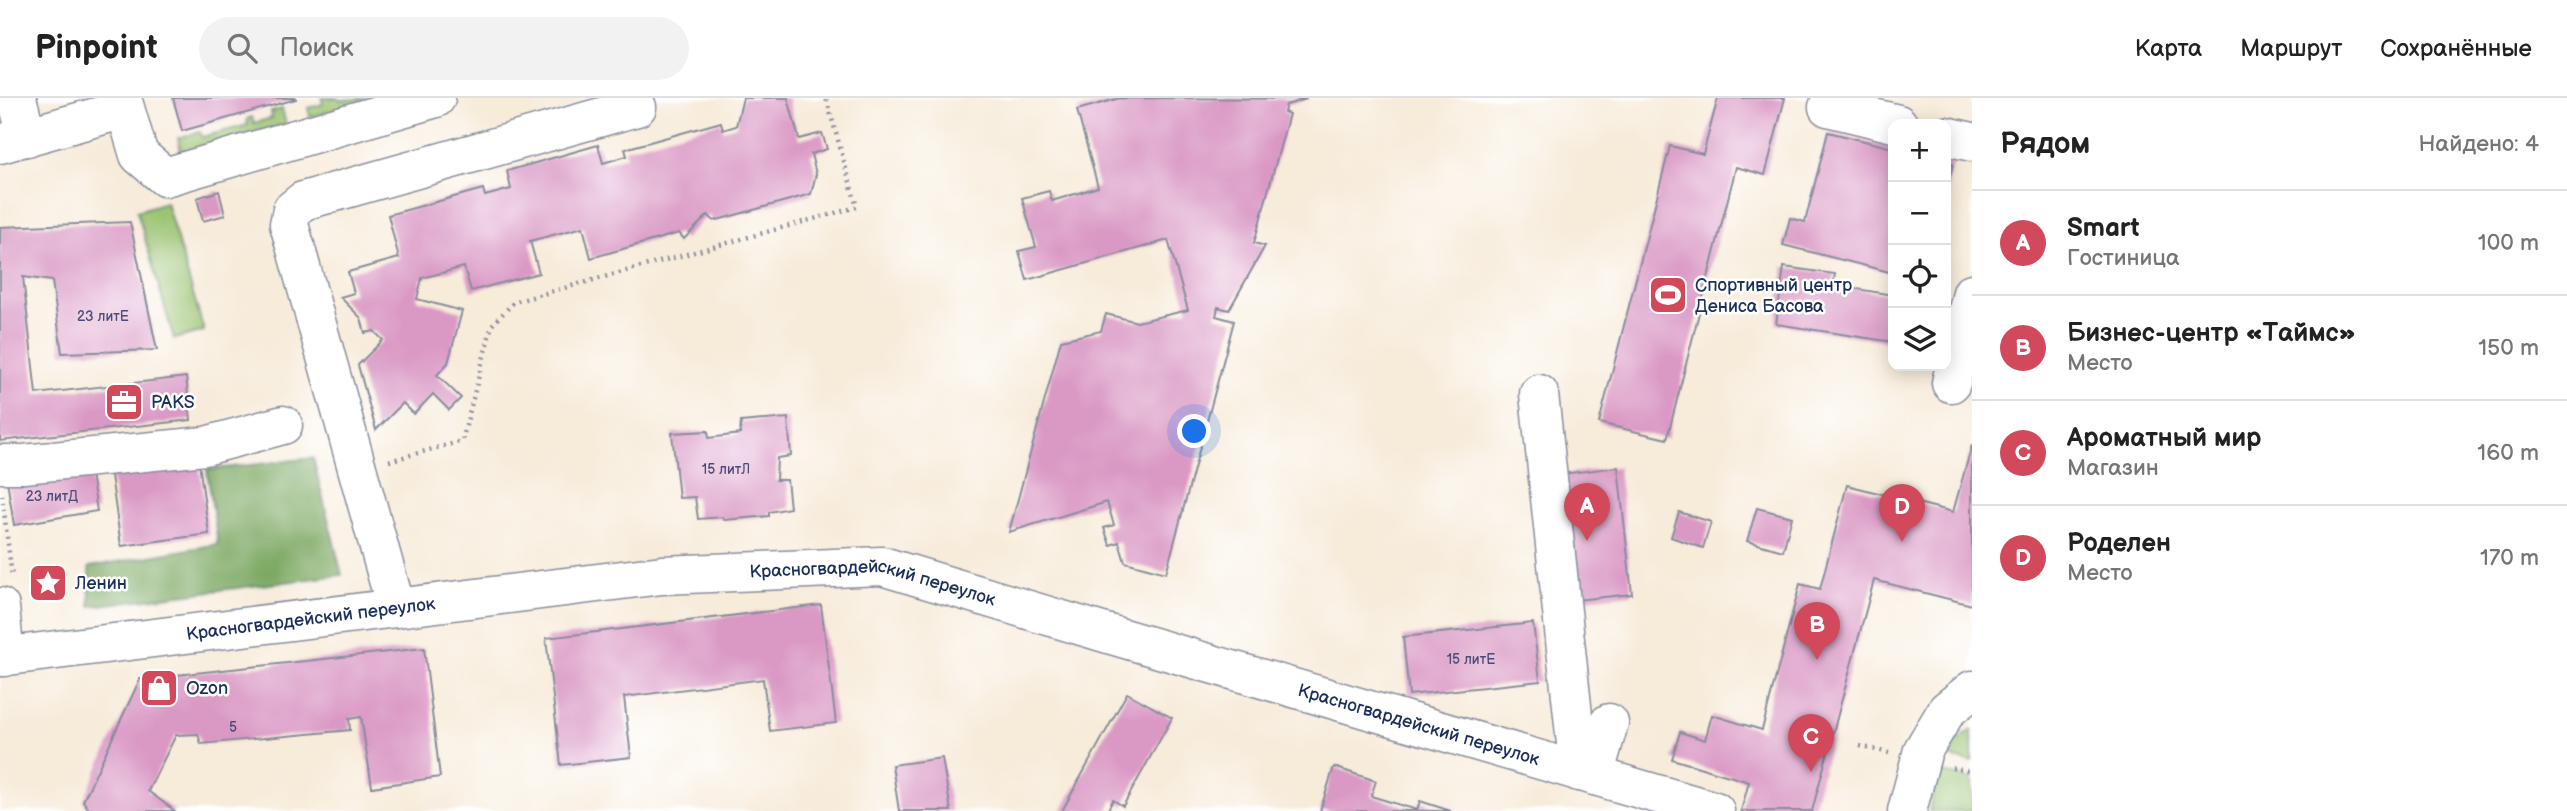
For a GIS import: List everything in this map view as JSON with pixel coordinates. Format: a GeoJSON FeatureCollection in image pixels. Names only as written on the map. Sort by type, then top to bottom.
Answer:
{"type":"FeatureCollection","features":[{"type":"Feature","properties":{"kind":"street"},"geometry":{"type":"LineString","coordinates":[[16,98],[14,141],[124,103],[139,155],[166,177],[436,98]]}},
{"type":"Feature","properties":{"kind":"street"},"geometry":{"type":"LineString","coordinates":[[397,608],[289,224],[292,210],[303,201],[637,107]]}},
{"type":"Feature","properties":{"kind":"street"},"geometry":{"type":"LineString","coordinates":[[1828,107],[1888,121]]}},
{"type":"Feature","properties":{"kind":"street"},"geometry":{"type":"LineString","coordinates":[[1951,137],[1972,142]]}},
{"type":"Feature","properties":{"kind":"street"},"geometry":{"type":"LineString","coordinates":[[1951,383],[1972,293]]}},
{"type":"Feature","properties":{"kind":"street"},"geometry":{"type":"LineString","coordinates":[[1539,394],[1587,774]]}},
{"type":"Feature","properties":{"kind":"street"},"geometry":{"type":"LineString","coordinates":[[0,464],[205,446],[282,425]]}},
{"type":"Feature","properties":{"kind":"street","name":"Красногвардейский переулок"},"geometry":{"type":"LineString","coordinates":[[2,659],[662,575],[882,566],[1715,811]]}},
{"type":"Feature","properties":{"kind":"street"},"geometry":{"type":"LineString","coordinates":[[2,659],[7,598]]}},
{"type":"Feature","properties":{"kind":"street"},"geometry":{"type":"LineString","coordinates":[[1906,811],[1923,750],[1947,710],[1972,690]]}},
{"type":"Feature","properties":{"kind":"street"},"geometry":{"type":"LineString","coordinates":[[1923,750],[1956,722],[1972,716]]}},
{"type":"Feature","properties":{"kind":"street"},"geometry":{"type":"LineString","coordinates":[[1587,774],[1609,723]]}},
{"type":"Feature","properties":{"kind":"path"},"geometry":{"type":"LineString","coordinates":[[358,470],[462,441],[492,325],[514,302],[857,207],[826,98]]}},
{"type":"Feature","properties":{"kind":"path"},"geometry":{"type":"LineString","coordinates":[[0,484],[7,598]]}},
{"type":"Feature","properties":{"kind":"green space"},"geometry":{"type":"Polygon","coordinates":[[[322,98],[381,98],[310,117],[308,108],[323,104],[322,98]]]}},
{"type":"Feature","properties":{"kind":"green space"},"geometry":{"type":"Polygon","coordinates":[[[282,109],[286,124],[181,152],[178,138],[200,132],[202,137],[248,125],[247,119],[252,117],[254,123],[272,118],[271,112],[282,109]]]}},
{"type":"Feature","properties":{"kind":"green space"},"geometry":{"type":"Polygon","coordinates":[[[166,202],[204,331],[174,339],[137,211],[166,202]]]}},
{"type":"Feature","properties":{"kind":"green space"},"geometry":{"type":"Polygon","coordinates":[[[313,458],[342,575],[90,606],[89,567],[218,544],[207,470],[313,458]]]}},
{"type":"Feature","properties":{"kind":"green space"},"geometry":{"type":"Polygon","coordinates":[[[1972,730],[1972,762],[1945,756],[1954,743],[1972,730]]]}},
{"type":"Feature","properties":{"kind":"green space"},"geometry":{"type":"Polygon","coordinates":[[[1939,772],[1972,779],[1972,811],[1929,811],[1939,772]]]}},
{"type":"Feature","properties":{"kind":"building"},"geometry":{"type":"Polygon","coordinates":[[[173,98],[296,98],[296,99],[182,131],[173,98]]]}},
{"type":"Feature","properties":{"kind":"building"},"geometry":{"type":"Polygon","coordinates":[[[743,98],[788,98],[799,139],[822,133],[827,149],[811,154],[816,174],[811,194],[714,221],[708,215],[684,239],[679,233],[591,258],[583,227],[530,241],[539,273],[471,291],[464,267],[422,278],[417,299],[462,311],[448,363],[437,375],[461,398],[449,410],[433,394],[414,414],[403,403],[376,430],[358,365],[383,340],[374,331],[365,333],[361,318],[340,297],[354,293],[348,272],[399,258],[388,215],[483,189],[485,196],[511,189],[507,171],[598,145],[603,163],[627,156],[625,149],[721,122],[723,130],[736,126],[743,98]]]}},
{"type":"Feature","properties":{"kind":"building"},"geometry":{"type":"Polygon","coordinates":[[[1120,98],[1307,99],[1286,105],[1284,112],[1289,114],[1254,243],[1265,246],[1229,310],[1218,307],[1216,316],[1234,321],[1166,573],[1125,562],[1119,542],[1110,545],[1104,528],[1114,525],[1107,502],[1009,532],[1061,340],[1101,331],[1106,314],[1137,322],[1188,310],[1168,240],[1027,280],[1019,251],[1036,247],[1022,198],[1049,191],[1052,201],[1098,187],[1077,110],[1120,98]]]}},
{"type":"Feature","properties":{"kind":"building","name":"Спортивный центр Дениса Басова"},"geometry":{"type":"Polygon","coordinates":[[[1718,98],[1785,98],[1765,175],[1736,167],[1667,439],[1599,423],[1670,146],[1703,154],[1718,98]]]}},
{"type":"Feature","properties":{"kind":"building"},"geometry":{"type":"Polygon","coordinates":[[[1828,132],[1888,147],[1888,272],[1783,245],[1790,218],[1805,222],[1828,132]]]}},
{"type":"Feature","properties":{"kind":"building"},"geometry":{"type":"Polygon","coordinates":[[[219,191],[225,215],[203,221],[197,198],[219,191]]]}},
{"type":"Feature","properties":{"kind":"building"},"geometry":{"type":"Polygon","coordinates":[[[130,222],[157,350],[62,353],[52,281],[23,277],[36,394],[186,377],[191,420],[0,441],[0,227],[130,222]]]}},
{"type":"Feature","properties":{"kind":"building"},"geometry":{"type":"Polygon","coordinates":[[[1784,267],[1835,274],[1833,285],[1888,294],[1888,341],[1776,324],[1784,267]]]}},
{"type":"Feature","properties":{"kind":"building"},"geometry":{"type":"Polygon","coordinates":[[[788,418],[791,456],[777,458],[776,480],[787,480],[790,508],[769,512],[769,516],[698,519],[695,497],[679,498],[672,433],[708,431],[709,438],[740,434],[741,422],[788,418]]]}},
{"type":"Feature","properties":{"kind":"building"},"geometry":{"type":"Polygon","coordinates":[[[1972,445],[1972,605],[1874,580],[1812,811],[1741,811],[1749,782],[1672,759],[1680,732],[1705,740],[1712,715],[1762,730],[1800,584],[1820,589],[1847,485],[1953,512],[1972,445]]]}},
{"type":"Feature","properties":{"kind":"building"},"geometry":{"type":"Polygon","coordinates":[[[198,456],[209,534],[121,546],[110,468],[198,456]]]}},
{"type":"Feature","properties":{"kind":"building"},"geometry":{"type":"Polygon","coordinates":[[[1618,467],[1632,594],[1567,601],[1553,475],[1618,467]]]}},
{"type":"Feature","properties":{"kind":"building"},"geometry":{"type":"Polygon","coordinates":[[[90,468],[97,511],[14,525],[7,481],[90,468]]]}},
{"type":"Feature","properties":{"kind":"building"},"geometry":{"type":"Polygon","coordinates":[[[1757,508],[1792,517],[1783,551],[1747,541],[1757,508]]]}},
{"type":"Feature","properties":{"kind":"building"},"geometry":{"type":"Polygon","coordinates":[[[1679,512],[1711,522],[1703,548],[1671,537],[1679,512]]]}},
{"type":"Feature","properties":{"kind":"building"},"geometry":{"type":"Polygon","coordinates":[[[821,605],[836,723],[770,731],[763,679],[624,697],[631,757],[561,765],[546,638],[821,605]]]}},
{"type":"Feature","properties":{"kind":"building"},"geometry":{"type":"Polygon","coordinates":[[[1533,623],[1540,681],[1409,695],[1403,637],[1533,623]]]}},
{"type":"Feature","properties":{"kind":"building"},"geometry":{"type":"Polygon","coordinates":[[[424,648],[440,777],[372,787],[361,717],[349,719],[350,730],[201,744],[198,734],[176,735],[148,791],[175,811],[90,811],[83,801],[140,679],[424,648]]]}},
{"type":"Feature","properties":{"kind":"building"},"geometry":{"type":"Polygon","coordinates":[[[1127,693],[1172,718],[1123,806],[1113,800],[1107,811],[1062,811],[1127,693]]]}},
{"type":"Feature","properties":{"kind":"building"},"geometry":{"type":"Polygon","coordinates":[[[942,758],[951,811],[899,811],[892,765],[942,758]]]}},
{"type":"Feature","properties":{"kind":"building"},"geometry":{"type":"Polygon","coordinates":[[[1334,767],[1376,781],[1371,796],[1417,810],[1420,801],[1451,811],[1320,811],[1334,767]]]}},
{"type":"Feature","properties":{"kind":"place","name":"Спортивный центр Дениса Басова"},"geometry":{"type":"Point","coordinates":[1668,295]}},
{"type":"Feature","properties":{"kind":"place","name":"PAKS"},"geometry":{"type":"Point","coordinates":[124,402]}},
{"type":"Feature","properties":{"kind":"place","name":"Smart"},"geometry":{"type":"Point","coordinates":[1587,541]}},
{"type":"Feature","properties":{"kind":"place","name":"Роделен"},"geometry":{"type":"Point","coordinates":[1902,542]}},
{"type":"Feature","properties":{"kind":"place","name":"Ленин"},"geometry":{"type":"Point","coordinates":[48,583]}},
{"type":"Feature","properties":{"kind":"place","name":"Бизнес-центр «Таймс»"},"geometry":{"type":"Point","coordinates":[1817,660]}},
{"type":"Feature","properties":{"kind":"place","name":"Ozon"},"geometry":{"type":"Point","coordinates":[159,688]}},
{"type":"Feature","properties":{"kind":"place","name":"Ароматный мир"},"geometry":{"type":"Point","coordinates":[1811,772]}}]}
